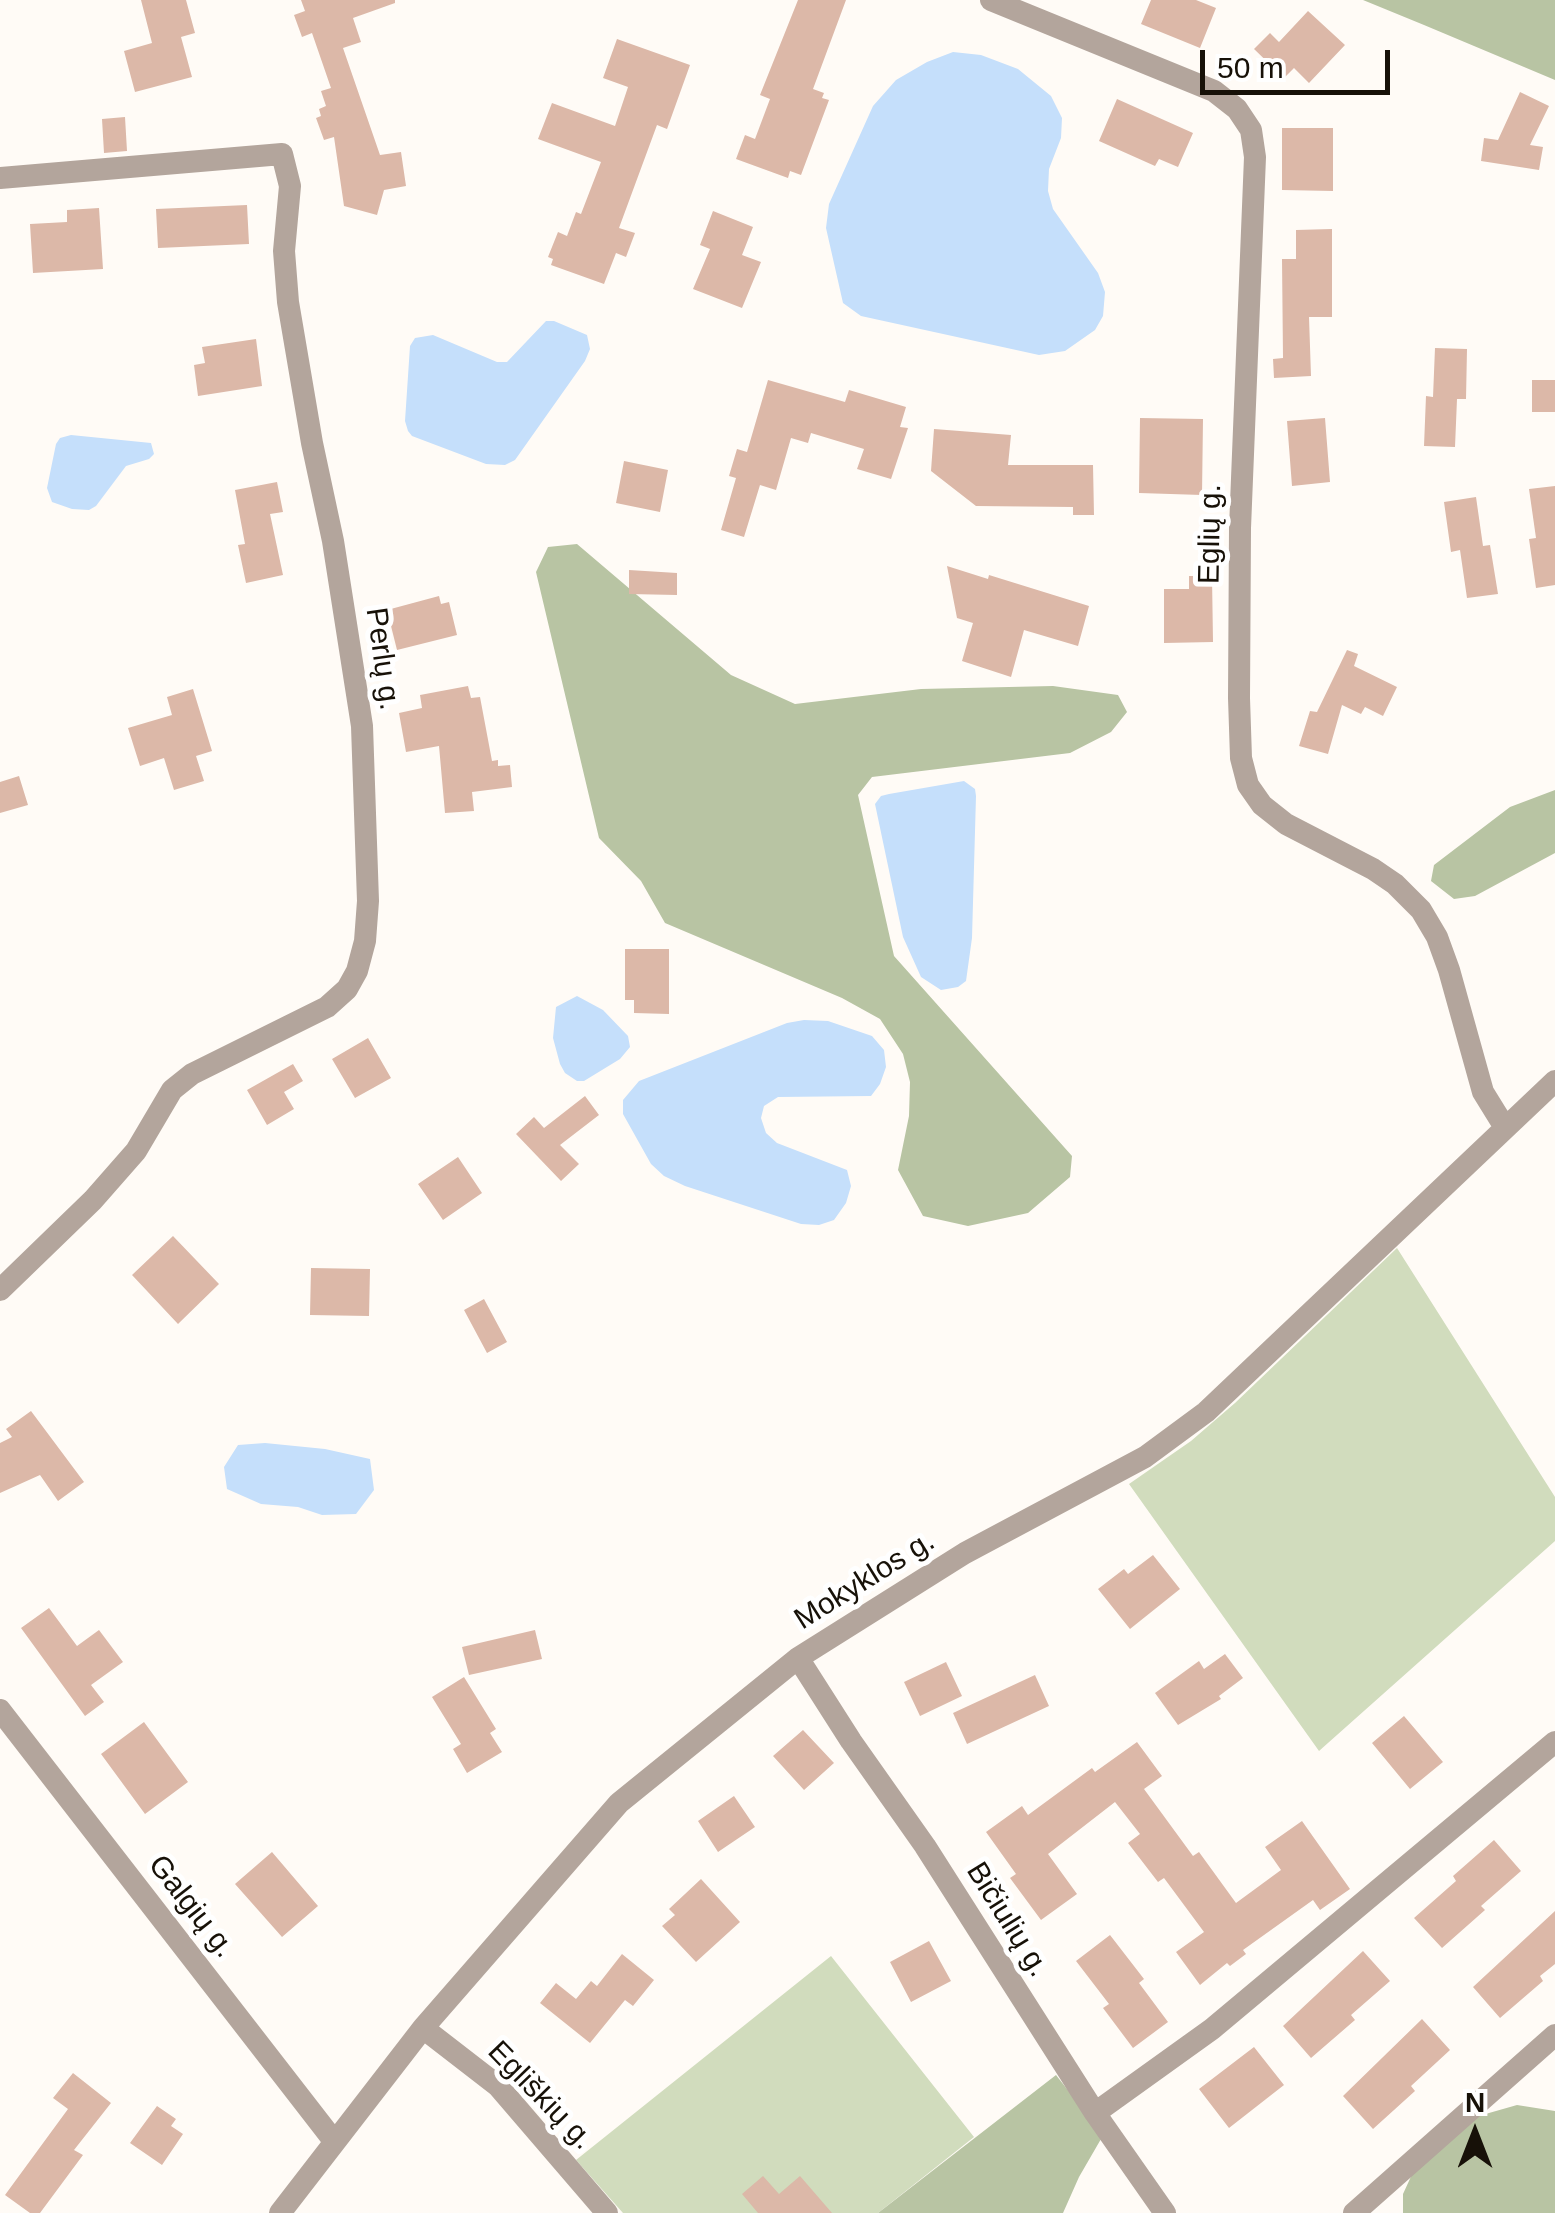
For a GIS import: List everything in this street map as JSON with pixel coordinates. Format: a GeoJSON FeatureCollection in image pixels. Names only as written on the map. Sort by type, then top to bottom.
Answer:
{"type":"FeatureCollection","features":[{"type":"Feature","properties":{"kind":"street","name":"Eglių g."},"geometry":{"type":"LineString","coordinates":[[991,0],[1214,91],[1237,108],[1250,130],[1256,157],[1240,528],[1242,758],[1248,784],[1262,805],[1286,824],[1373,869],[1421,910],[1437,936],[1449,970],[1483,1092],[1504,1126]]}},
{"type":"Feature","properties":{"kind":"street","name":"Perlų g."},"geometry":{"type":"LineString","coordinates":[[0,178],[282,154],[290,186],[284,251],[288,302],[312,444],[334,541],[362,726],[368,902],[365,941],[357,971],[347,989],[327,1007],[192,1074],[172,1090],[136,1151],[71,1223],[0,1290]]}},
{"type":"Feature","properties":{"kind":"street","name":"Mokyklos g."},"geometry":{"type":"LineString","coordinates":[[280,2213],[424,2028],[619,1803],[798,1658],[965,1553],[1096,1486],[1161,1446],[1206,1412],[1555,1081]]}},
{"type":"Feature","properties":{"kind":"street","name":"Bičiulių g."},"geometry":{"type":"LineString","coordinates":[[798,1658],[925,1846],[1095,2113],[1165,2213]]}},
{"type":"Feature","properties":{"kind":"street","name":"Galgių g."},"geometry":{"type":"LineString","coordinates":[[0,1710],[334,2142]]}},
{"type":"Feature","properties":{"kind":"street"},"geometry":{"type":"LineString","coordinates":[[1095,2113],[1212,2029],[1555,1742]]}},
{"type":"Feature","properties":{"kind":"street","name":"Egliškių g."},"geometry":{"type":"LineString","coordinates":[[424,2028],[498,2086],[607,2213]]}},
{"type":"Feature","properties":{"kind":"street"},"geometry":{"type":"LineString","coordinates":[[1354,2213],[1555,2036]]}},
{"type":"Feature","properties":{"kind":"green space"},"geometry":{"type":"Polygon","coordinates":[[[1363,0],[1555,0],[1555,80],[1424,25],[1363,0]]]}},
{"type":"Feature","properties":{"kind":"green space"},"geometry":{"type":"Polygon","coordinates":[[[577,544],[731,675],[795,704],[921,689],[1053,686],[1118,695],[1127,712],[1111,732],[1070,753],[872,777],[858,795],[894,956],[1072,1156],[1070,1177],[1028,1213],[968,1226],[923,1216],[898,1170],[909,1116],[910,1082],[903,1054],[880,1019],[842,998],[665,923],[641,881],[599,838],[536,572],[548,547],[577,544]]]}},
{"type":"Feature","properties":{"kind":"green space"},"geometry":{"type":"Polygon","coordinates":[[[1555,790],[1555,853],[1475,896],[1454,899],[1431,881],[1434,865],[1510,807],[1555,790]]]}},
{"type":"Feature","properties":{"kind":"green space"},"geometry":{"type":"Polygon","coordinates":[[[1397,1248],[1555,1497],[1555,1541],[1319,1751],[1129,1484],[1191,1441],[1235,1403],[1397,1248]]]}},
{"type":"Feature","properties":{"kind":"green space"},"geometry":{"type":"Polygon","coordinates":[[[831,1956],[974,2137],[878,2213],[623,2213],[576,2160],[831,1956]]]}},
{"type":"Feature","properties":{"kind":"green space"},"geometry":{"type":"Polygon","coordinates":[[[1056,2075],[1095,2125],[1101,2139],[1063,2213],[878,2213],[1056,2075]]]}},
{"type":"Feature","properties":{"kind":"green space"},"geometry":{"type":"Polygon","coordinates":[[[1517,2105],[1555,2111],[1555,2213],[1403,2213],[1403,2194],[1414,2170],[1475,2117],[1517,2105]]]}},
{"type":"Feature","properties":{"kind":"water"},"geometry":{"type":"Polygon","coordinates":[[[953,52],[981,55],[1018,69],[1051,96],[1062,118],[1061,138],[1049,169],[1048,191],[1053,209],[1098,273],[1105,292],[1103,316],[1095,330],[1065,351],[1039,355],[861,316],[843,303],[826,228],[829,204],[873,106],[896,80],[953,52]]]}},
{"type":"Feature","properties":{"kind":"water"},"geometry":{"type":"Polygon","coordinates":[[[546,321],[587,335],[590,349],[515,460],[505,465],[486,464],[412,436],[405,421],[410,346],[415,338],[433,335],[497,362],[507,362],[546,321]]]}},
{"type":"Feature","properties":{"kind":"water"},"geometry":{"type":"Polygon","coordinates":[[[71,435],[151,443],[154,454],[126,466],[96,506],[89,510],[72,509],[52,502],[47,488],[56,444],[60,438],[71,435]]]}},
{"type":"Feature","properties":{"kind":"water"},"geometry":{"type":"Polygon","coordinates":[[[964,781],[975,789],[976,796],[972,938],[966,981],[941,990],[921,977],[903,937],[875,804],[881,796],[964,781]]]}},
{"type":"Feature","properties":{"kind":"water"},"geometry":{"type":"Polygon","coordinates":[[[577,996],[603,1010],[628,1036],[630,1047],[620,1059],[584,1081],[565,1073],[553,1038],[556,1007],[577,996]]]}},
{"type":"Feature","properties":{"kind":"water"},"geometry":{"type":"Polygon","coordinates":[[[828,1021],[872,1036],[884,1050],[886,1067],[871,1096],[778,1097],[764,1106],[761,1118],[766,1133],[777,1143],[847,1170],[851,1186],[846,1203],[834,1220],[819,1225],[801,1224],[685,1186],[664,1176],[651,1164],[623,1114],[623,1100],[639,1081],[787,1023],[828,1021]]]}},
{"type":"Feature","properties":{"kind":"water"},"geometry":{"type":"Polygon","coordinates":[[[265,1443],[325,1449],[370,1459],[374,1490],[356,1514],[322,1515],[298,1507],[261,1504],[227,1489],[224,1467],[238,1445],[265,1443]]]}},
{"type":"Feature","properties":{"kind":"building"},"geometry":{"type":"Polygon","coordinates":[[[141,0],[186,0],[195,33],[181,37],[192,77],[135,92],[124,51],[152,43],[141,0]]]}},
{"type":"Feature","properties":{"kind":"building"},"geometry":{"type":"Polygon","coordinates":[[[301,0],[395,0],[353,18],[361,42],[343,48],[380,155],[401,152],[406,186],[384,190],[377,215],[344,206],[334,137],[324,140],[316,118],[321,116],[319,109],[326,106],[321,91],[331,88],[312,33],[302,37],[294,15],[305,11],[301,0]]]}},
{"type":"Feature","properties":{"kind":"building"},"geometry":{"type":"Polygon","coordinates":[[[798,0],[846,0],[813,89],[829,100],[801,175],[790,171],[788,178],[736,159],[745,135],[755,139],[770,99],[760,95],[798,0]]]}},
{"type":"Feature","properties":{"kind":"building"},"geometry":{"type":"Polygon","coordinates":[[[1151,0],[1196,0],[1216,8],[1200,48],[1141,24],[1151,0]]]}},
{"type":"Feature","properties":{"kind":"building"},"geometry":{"type":"Polygon","coordinates":[[[1308,11],[1345,45],[1309,83],[1294,68],[1284,78],[1254,49],[1270,33],[1279,42],[1308,11]]]}},
{"type":"Feature","properties":{"kind":"building"},"geometry":{"type":"Polygon","coordinates":[[[617,39],[690,65],[667,129],[657,125],[619,228],[635,233],[626,257],[616,253],[604,284],[551,265],[553,259],[548,257],[558,232],[567,236],[576,212],[581,214],[601,162],[538,139],[552,103],[615,126],[628,87],[603,78],[617,39]]]}},
{"type":"Feature","properties":{"kind":"building"},"geometry":{"type":"Polygon","coordinates":[[[1520,92],[1549,106],[1530,145],[1543,147],[1539,170],[1481,161],[1484,138],[1498,140],[1520,92]]]}},
{"type":"Feature","properties":{"kind":"building"},"geometry":{"type":"Polygon","coordinates":[[[1117,99],[1193,133],[1178,167],[1159,159],[1155,166],[1099,141],[1117,99]]]}},
{"type":"Feature","properties":{"kind":"building"},"geometry":{"type":"Polygon","coordinates":[[[125,117],[127,151],[104,153],[102,119],[125,117]]]}},
{"type":"Feature","properties":{"kind":"building"},"geometry":{"type":"Polygon","coordinates":[[[1282,128],[1333,128],[1333,191],[1282,190],[1282,128]]]}},
{"type":"Feature","properties":{"kind":"building"},"geometry":{"type":"Polygon","coordinates":[[[247,205],[249,244],[158,248],[156,209],[247,205]]]}},
{"type":"Feature","properties":{"kind":"building"},"geometry":{"type":"Polygon","coordinates":[[[99,208],[103,269],[33,273],[30,224],[67,222],[67,210],[99,208]]]}},
{"type":"Feature","properties":{"kind":"building"},"geometry":{"type":"Polygon","coordinates":[[[713,211],[753,227],[742,255],[761,262],[742,308],[693,289],[710,249],[700,245],[713,211]]]}},
{"type":"Feature","properties":{"kind":"building"},"geometry":{"type":"Polygon","coordinates":[[[1332,229],[1332,317],[1309,317],[1311,376],[1274,378],[1273,359],[1283,358],[1282,259],[1296,259],[1296,230],[1332,229]]]}},
{"type":"Feature","properties":{"kind":"building"},"geometry":{"type":"Polygon","coordinates":[[[256,339],[262,386],[198,396],[194,365],[205,363],[202,347],[256,339]]]}},
{"type":"Feature","properties":{"kind":"building"},"geometry":{"type":"Polygon","coordinates":[[[1435,348],[1467,349],[1466,399],[1457,399],[1455,447],[1424,446],[1426,396],[1433,397],[1435,348]]]}},
{"type":"Feature","properties":{"kind":"building"},"geometry":{"type":"Polygon","coordinates":[[[768,380],[845,402],[849,390],[906,407],[900,427],[908,428],[891,479],[857,469],[864,449],[811,433],[808,443],[791,438],[776,490],[760,485],[744,537],[721,530],[736,478],[729,476],[737,449],[747,452],[768,380]]]}},
{"type":"Feature","properties":{"kind":"building"},"geometry":{"type":"Polygon","coordinates":[[[1532,380],[1555,380],[1555,412],[1532,412],[1532,380]]]}},
{"type":"Feature","properties":{"kind":"building"},"geometry":{"type":"Polygon","coordinates":[[[1140,418],[1203,419],[1202,495],[1139,493],[1140,418]]]}},
{"type":"Feature","properties":{"kind":"building"},"geometry":{"type":"Polygon","coordinates":[[[1325,418],[1330,482],[1292,486],[1287,421],[1325,418]]]}},
{"type":"Feature","properties":{"kind":"building"},"geometry":{"type":"Polygon","coordinates":[[[934,429],[1011,435],[1008,465],[1093,465],[1094,515],[1073,515],[1073,507],[976,506],[931,471],[934,429]]]}},
{"type":"Feature","properties":{"kind":"building"},"geometry":{"type":"Polygon","coordinates":[[[624,461],[668,470],[660,512],[616,503],[624,461]]]}},
{"type":"Feature","properties":{"kind":"building"},"geometry":{"type":"Polygon","coordinates":[[[277,482],[283,512],[270,514],[283,575],[246,583],[238,545],[245,544],[235,490],[277,482]]]}},
{"type":"Feature","properties":{"kind":"building"},"geometry":{"type":"Polygon","coordinates":[[[1555,486],[1555,585],[1536,588],[1529,539],[1536,538],[1529,489],[1555,486]]]}},
{"type":"Feature","properties":{"kind":"building"},"geometry":{"type":"Polygon","coordinates":[[[1476,497],[1483,546],[1490,545],[1498,594],[1467,598],[1460,550],[1451,552],[1444,502],[1476,497]]]}},
{"type":"Feature","properties":{"kind":"building"},"geometry":{"type":"Polygon","coordinates":[[[947,566],[1089,606],[1078,646],[1024,630],[1011,677],[962,661],[973,623],[957,618],[947,566]]]}},
{"type":"Feature","properties":{"kind":"building"},"geometry":{"type":"Polygon","coordinates":[[[629,570],[677,573],[677,595],[629,594],[629,570]]]}},
{"type":"Feature","properties":{"kind":"building"},"geometry":{"type":"Polygon","coordinates":[[[1189,576],[1212,576],[1213,642],[1164,643],[1164,589],[1189,589],[1189,576]]]}},
{"type":"Feature","properties":{"kind":"building"},"geometry":{"type":"Polygon","coordinates":[[[439,596],[441,604],[449,602],[457,635],[397,650],[387,610],[439,596]]]}},
{"type":"Feature","properties":{"kind":"building"},"geometry":{"type":"Polygon","coordinates":[[[1347,650],[1358,654],[1354,666],[1397,687],[1383,716],[1365,707],[1361,714],[1342,705],[1328,754],[1299,746],[1310,711],[1317,712],[1347,650]]]}},
{"type":"Feature","properties":{"kind":"building"},"geometry":{"type":"Polygon","coordinates":[[[468,686],[471,698],[480,697],[492,761],[498,760],[498,766],[510,765],[512,787],[472,792],[474,811],[445,813],[439,746],[406,752],[399,713],[422,708],[420,695],[468,686]]]}},
{"type":"Feature","properties":{"kind":"building"},"geometry":{"type":"Polygon","coordinates":[[[193,689],[212,751],[196,756],[204,781],[174,790],[164,758],[140,766],[128,728],[172,715],[167,697],[193,689]]]}},
{"type":"Feature","properties":{"kind":"building"},"geometry":{"type":"Polygon","coordinates":[[[19,776],[28,805],[0,813],[0,782],[19,776]]]}},
{"type":"Feature","properties":{"kind":"building"},"geometry":{"type":"Polygon","coordinates":[[[625,949],[669,949],[669,1014],[634,1013],[634,1000],[625,1000],[625,949]]]}},
{"type":"Feature","properties":{"kind":"building"},"geometry":{"type":"Polygon","coordinates":[[[368,1038],[391,1078],[355,1098],[332,1059],[368,1038]]]}},
{"type":"Feature","properties":{"kind":"building"},"geometry":{"type":"Polygon","coordinates":[[[293,1064],[303,1081],[284,1092],[294,1109],[267,1125],[247,1090],[293,1064]]]}},
{"type":"Feature","properties":{"kind":"building"},"geometry":{"type":"Polygon","coordinates":[[[585,1096],[599,1115],[560,1145],[579,1164],[561,1181],[516,1134],[534,1117],[544,1128],[585,1096]]]}},
{"type":"Feature","properties":{"kind":"building"},"geometry":{"type":"Polygon","coordinates":[[[458,1157],[482,1193],[443,1220],[418,1184],[458,1157]]]}},
{"type":"Feature","properties":{"kind":"building"},"geometry":{"type":"Polygon","coordinates":[[[173,1236],[219,1284],[178,1324],[132,1275],[173,1236]]]}},
{"type":"Feature","properties":{"kind":"building"},"geometry":{"type":"Polygon","coordinates":[[[311,1268],[370,1269],[369,1316],[310,1315],[311,1268]]]}},
{"type":"Feature","properties":{"kind":"building"},"geometry":{"type":"Polygon","coordinates":[[[484,1299],[507,1342],[487,1353],[464,1310],[484,1299]]]}},
{"type":"Feature","properties":{"kind":"building"},"geometry":{"type":"Polygon","coordinates":[[[31,1411],[84,1482],[58,1501],[40,1475],[0,1493],[0,1443],[12,1437],[6,1429],[31,1411]]]}},
{"type":"Feature","properties":{"kind":"building"},"geometry":{"type":"Polygon","coordinates":[[[1153,1555],[1180,1589],[1130,1629],[1098,1589],[1124,1569],[1128,1574],[1153,1555]]]}},
{"type":"Feature","properties":{"kind":"building"},"geometry":{"type":"Polygon","coordinates":[[[49,1608],[77,1646],[99,1630],[123,1662],[91,1685],[104,1702],[85,1716],[21,1628],[49,1608]]]}},
{"type":"Feature","properties":{"kind":"building"},"geometry":{"type":"Polygon","coordinates":[[[535,1630],[542,1659],[469,1675],[462,1647],[535,1630]]]}},
{"type":"Feature","properties":{"kind":"building"},"geometry":{"type":"Polygon","coordinates":[[[1225,1654],[1243,1678],[1219,1696],[1221,1699],[1178,1725],[1155,1693],[1199,1661],[1204,1669],[1225,1654]]]}},
{"type":"Feature","properties":{"kind":"building"},"geometry":{"type":"Polygon","coordinates":[[[946,1662],[962,1696],[920,1716],[904,1682],[946,1662]]]}},
{"type":"Feature","properties":{"kind":"building"},"geometry":{"type":"Polygon","coordinates":[[[1035,1675],[1049,1706],[967,1744],[953,1713],[1035,1675]]]}},
{"type":"Feature","properties":{"kind":"building"},"geometry":{"type":"Polygon","coordinates":[[[464,1677],[496,1729],[490,1733],[502,1752],[467,1773],[453,1749],[461,1744],[432,1697],[464,1677]]]}},
{"type":"Feature","properties":{"kind":"building"},"geometry":{"type":"Polygon","coordinates":[[[1404,1716],[1443,1762],[1410,1789],[1372,1743],[1404,1716]]]}},
{"type":"Feature","properties":{"kind":"building"},"geometry":{"type":"Polygon","coordinates":[[[144,1722],[188,1782],[145,1814],[101,1754],[144,1722]]]}},
{"type":"Feature","properties":{"kind":"building"},"geometry":{"type":"Polygon","coordinates":[[[803,1730],[834,1763],[804,1790],[773,1756],[803,1730]]]}},
{"type":"Feature","properties":{"kind":"building"},"geometry":{"type":"Polygon","coordinates":[[[1137,1742],[1162,1776],[1144,1789],[1193,1856],[1199,1852],[1236,1903],[1281,1870],[1265,1847],[1302,1821],[1350,1889],[1320,1910],[1313,1900],[1200,1985],[1176,1952],[1204,1932],[1164,1878],[1158,1882],[1128,1843],[1140,1834],[1115,1802],[1048,1854],[1077,1894],[1041,1920],[1010,1878],[1016,1874],[986,1832],[1022,1806],[1028,1815],[1092,1768],[1095,1772],[1137,1742]]]}},
{"type":"Feature","properties":{"kind":"building"},"geometry":{"type":"Polygon","coordinates":[[[734,1796],[755,1827],[718,1852],[698,1821],[734,1796]]]}},
{"type":"Feature","properties":{"kind":"building"},"geometry":{"type":"Polygon","coordinates":[[[1494,1840],[1521,1871],[1442,1948],[1414,1918],[1494,1840]]]}},
{"type":"Feature","properties":{"kind":"building"},"geometry":{"type":"Polygon","coordinates":[[[272,1852],[318,1906],[282,1937],[235,1884],[272,1852]]]}},
{"type":"Feature","properties":{"kind":"building"},"geometry":{"type":"Polygon","coordinates":[[[701,1879],[740,1922],[696,1962],[662,1926],[675,1915],[669,1909],[701,1879]]]}},
{"type":"Feature","properties":{"kind":"building"},"geometry":{"type":"Polygon","coordinates":[[[1555,1911],[1555,1964],[1540,1976],[1543,1981],[1500,2018],[1473,1987],[1555,1911]]]}},
{"type":"Feature","properties":{"kind":"building"},"geometry":{"type":"Polygon","coordinates":[[[1110,1935],[1144,1979],[1139,1983],[1168,2022],[1133,2048],[1103,2008],[1109,2004],[1076,1961],[1110,1935]]]}},
{"type":"Feature","properties":{"kind":"building"},"geometry":{"type":"Polygon","coordinates":[[[929,1941],[951,1981],[911,2002],[890,1962],[929,1941]]]}},
{"type":"Feature","properties":{"kind":"building"},"geometry":{"type":"Polygon","coordinates":[[[1363,1951],[1390,1981],[1351,2015],[1355,2020],[1311,2058],[1283,2026],[1363,1951]]]}},
{"type":"Feature","properties":{"kind":"building"},"geometry":{"type":"Polygon","coordinates":[[[622,1954],[654,1980],[633,2006],[625,2000],[590,2043],[540,2003],[556,1983],[576,1999],[591,1981],[597,1986],[622,1954]]]}},
{"type":"Feature","properties":{"kind":"building"},"geometry":{"type":"Polygon","coordinates":[[[1422,2019],[1450,2050],[1411,2086],[1415,2091],[1373,2129],[1343,2096],[1422,2019]]]}},
{"type":"Feature","properties":{"kind":"building"},"geometry":{"type":"Polygon","coordinates":[[[1254,2047],[1284,2085],[1229,2128],[1199,2089],[1254,2047]]]}},
{"type":"Feature","properties":{"kind":"building"},"geometry":{"type":"Polygon","coordinates":[[[73,2073],[111,2103],[74,2150],[83,2155],[40,2213],[30,2213],[5,2195],[68,2109],[53,2098],[73,2073]]]}},
{"type":"Feature","properties":{"kind":"building"},"geometry":{"type":"Polygon","coordinates":[[[157,2106],[176,2119],[171,2126],[183,2134],[162,2165],[130,2143],[157,2106]]]}},
{"type":"Feature","properties":{"kind":"building"},"geometry":{"type":"Polygon","coordinates":[[[763,2176],[779,2194],[800,2176],[832,2213],[758,2213],[742,2194],[763,2176]]]}}]}
